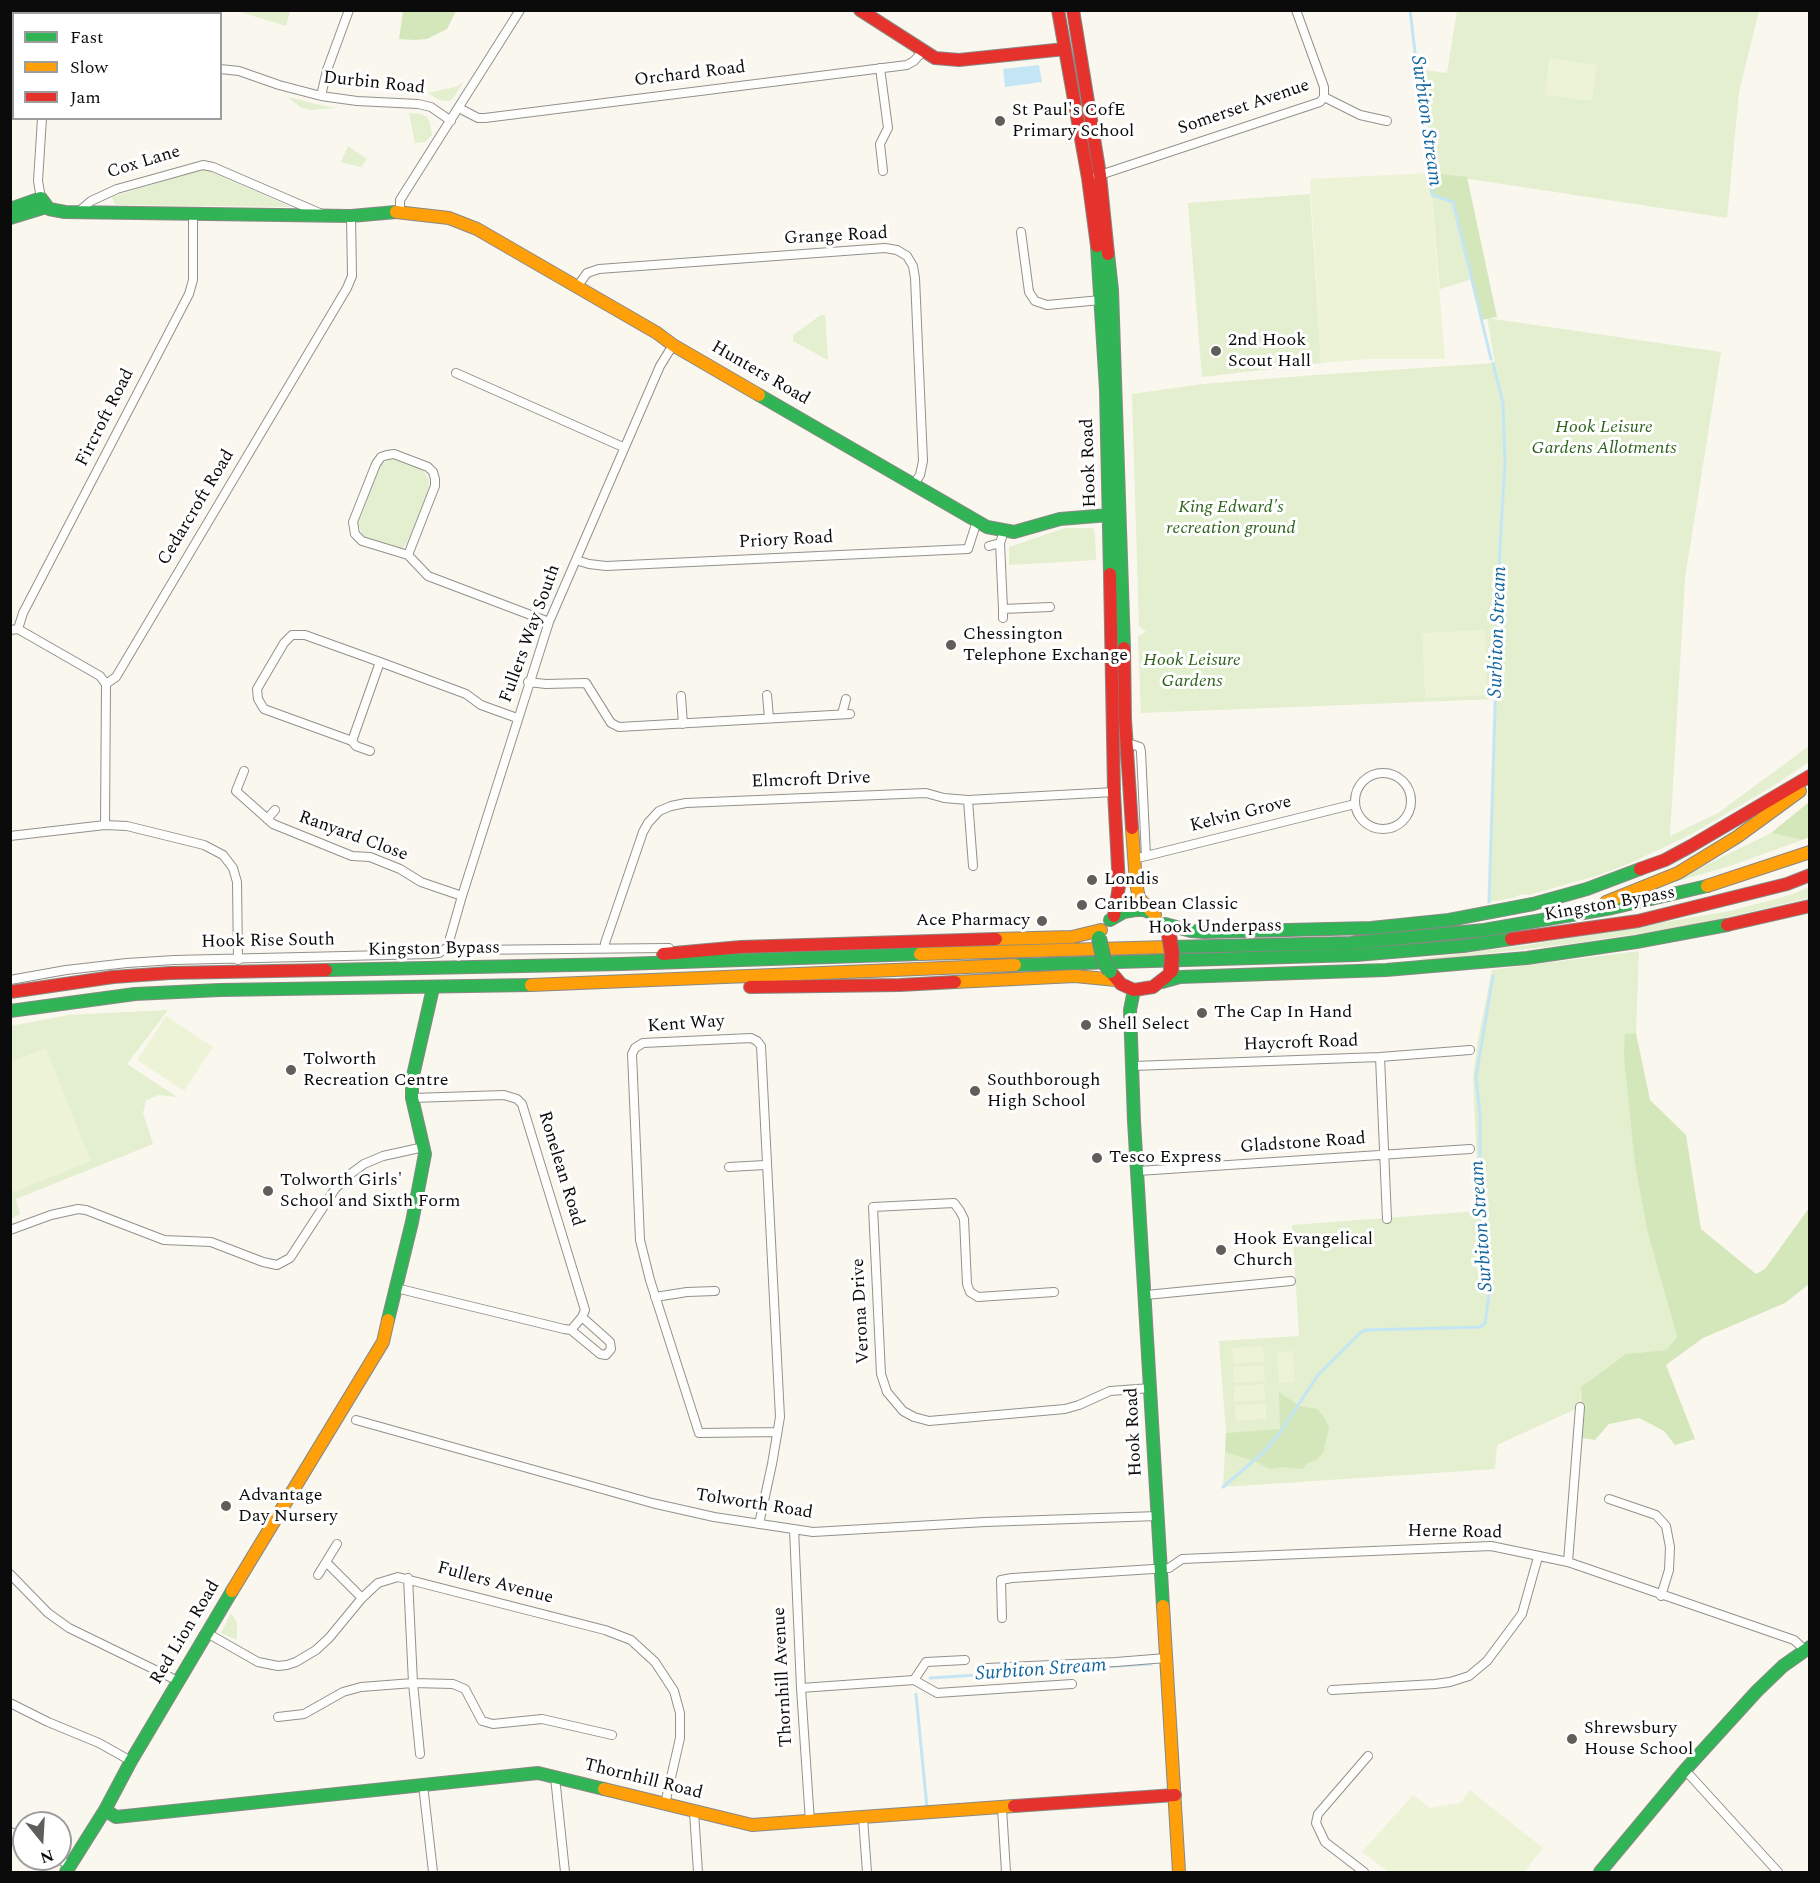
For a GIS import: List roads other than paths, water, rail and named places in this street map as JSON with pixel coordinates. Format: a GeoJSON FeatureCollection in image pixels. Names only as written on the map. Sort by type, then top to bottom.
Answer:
{"type":"FeatureCollection","features":[{"type":"Feature","properties":{"kind":"main road"},"geometry":{"type":"LineString","coordinates":[[860,10],[922,52],[935,58],[946,60],[1065,49]]}},
{"type":"Feature","properties":{"kind":"main road","name":"Hook Road"},"geometry":{"type":"LineString","coordinates":[[1058,10],[1094,177],[1109,515],[1114,792],[1119,886],[1114,916]]}},
{"type":"Feature","properties":{"kind":"main road","name":"Hook Road"},"geometry":{"type":"LineString","coordinates":[[1072,10],[1094,177],[1112,290],[1130,792],[1140,857],[1136,883],[1139,898],[1163,925]]}},
{"type":"Feature","properties":{"kind":"main road"},"geometry":{"type":"LineString","coordinates":[[10,209],[43,202]]}},
{"type":"Feature","properties":{"kind":"main road"},"geometry":{"type":"LineString","coordinates":[[10,218],[43,202]]}},
{"type":"Feature","properties":{"kind":"main road","name":"Cox Lane"},"geometry":{"type":"LineString","coordinates":[[43,202],[56,211],[78,212],[351,216],[400,212]]}},
{"type":"Feature","properties":{"kind":"main road","name":"Hunters Road"},"geometry":{"type":"LineString","coordinates":[[400,212],[449,218],[477,229],[977,521],[997,530],[1002,537],[1046,522],[1109,515]]}},
{"type":"Feature","properties":{"kind":"main road"},"geometry":{"type":"LineString","coordinates":[[1809,776],[1665,860],[1587,889],[1533,904],[1449,920],[1371,928],[1204,932],[1163,925],[1144,910],[1135,910],[1114,916],[1100,934],[1101,950],[1113,975],[1126,988],[1134,990],[1153,987],[1180,977],[1386,970],[1516,960],[1647,940],[1738,923],[1809,906]]}},
{"type":"Feature","properties":{"kind":"main road"},"geometry":{"type":"LineString","coordinates":[[1570,916],[1686,868],[1737,837],[1809,784]]}},
{"type":"Feature","properties":{"kind":"main road"},"geometry":{"type":"LineString","coordinates":[[1570,916],[1708,886],[1809,852]]}},
{"type":"Feature","properties":{"kind":"main road","name":"Kingston Bypass"},"geometry":{"type":"LineString","coordinates":[[1412,951],[1638,921],[1787,884],[1809,875]]}},
{"type":"Feature","properties":{"kind":"main road","name":"Hook Underpass"},"geometry":{"type":"LineString","coordinates":[[859,957],[1136,947],[1351,943],[1484,930],[1570,916]]}},
{"type":"Feature","properties":{"kind":"main road"},"geometry":{"type":"LineString","coordinates":[[1162,982],[1171,970],[1173,953],[1163,925]]}},
{"type":"Feature","properties":{"kind":"main road"},"geometry":{"type":"LineString","coordinates":[[528,966],[741,947],[1072,937],[1100,934]]}},
{"type":"Feature","properties":{"kind":"main road","name":"Hook Underpass"},"geometry":{"type":"LineString","coordinates":[[845,973],[934,968],[1356,955],[1412,951]]}},
{"type":"Feature","properties":{"kind":"main road","name":"Kingston Bypass"},"geometry":{"type":"LineString","coordinates":[[10,992],[113,977],[170,973],[859,957]]}},
{"type":"Feature","properties":{"kind":"main road","name":"Kingston Bypass"},"geometry":{"type":"LineString","coordinates":[[10,1011],[135,994],[220,990],[585,983],[845,973]]}},
{"type":"Feature","properties":{"kind":"main road"},"geometry":{"type":"LineString","coordinates":[[585,983],[742,987],[900,985],[1113,975]]}},
{"type":"Feature","properties":{"kind":"main road","name":"Red Lion Road"},"geometry":{"type":"LineString","coordinates":[[72,1856],[105,1810],[131,1761],[207,1632],[383,1342],[418,1194],[425,1154],[412,1098],[412,1080],[433,987]]}},
{"type":"Feature","properties":{"kind":"main road","name":"Hook Road"},"geometry":{"type":"LineString","coordinates":[[1134,990],[1130,1010],[1138,1171],[1179,1872]]}},
{"type":"Feature","properties":{"kind":"main road"},"geometry":{"type":"LineString","coordinates":[[1600,1872],[1685,1770],[1757,1690],[1807,1649]]}},
{"type":"Feature","properties":{"kind":"main road","name":"Thornhill Road"},"geometry":{"type":"LineString","coordinates":[[105,1810],[116,1817],[538,1773],[752,1825],[1175,1796]]}},
{"type":"Feature","properties":{"kind":"street"},"geometry":{"type":"LineString","coordinates":[[321,96],[327,70],[349,10]]}},
{"type":"Feature","properties":{"kind":"street"},"geometry":{"type":"LineString","coordinates":[[400,212],[400,200],[520,10]]}},
{"type":"Feature","properties":{"kind":"street","name":"Somerset Avenue"},"geometry":{"type":"LineString","coordinates":[[1094,177],[1320,102],[1324,97],[1324,87],[1296,10]]}},
{"type":"Feature","properties":{"kind":"street","name":"Orchard Road"},"geometry":{"type":"LineString","coordinates":[[459,108],[478,118],[907,65],[922,52]]}},
{"type":"Feature","properties":{"kind":"street"},"geometry":{"type":"LineString","coordinates":[[880,68],[888,128],[880,144],[884,171]]}},
{"type":"Feature","properties":{"kind":"street","name":"Durbin Road"},"geometry":{"type":"LineString","coordinates":[[222,69],[239,71],[321,96],[357,101],[418,104],[431,107],[451,121]]}},
{"type":"Feature","properties":{"kind":"street"},"geometry":{"type":"LineString","coordinates":[[1324,97],[1360,115],[1387,121]]}},
{"type":"Feature","properties":{"kind":"street"},"geometry":{"type":"LineString","coordinates":[[42,120],[38,180],[43,202]]}},
{"type":"Feature","properties":{"kind":"street","name":"Cox Lane"},"geometry":{"type":"LineString","coordinates":[[78,212],[91,201],[117,189],[203,165],[213,167],[325,215]]}},
{"type":"Feature","properties":{"kind":"street","name":"Fircroft Road"},"geometry":{"type":"LineString","coordinates":[[14,630],[189,294],[193,280],[193,214]]}},
{"type":"Feature","properties":{"kind":"street","name":"Cedarcroft Road"},"geometry":{"type":"LineString","coordinates":[[106,684],[116,677],[347,288],[352,276],[351,216]]}},
{"type":"Feature","properties":{"kind":"street"},"geometry":{"type":"LineString","coordinates":[[1021,231],[1029,292],[1035,301],[1047,305],[1101,300]]}},
{"type":"Feature","properties":{"kind":"street","name":"Grange Road"},"geometry":{"type":"LineString","coordinates":[[577,286],[587,273],[599,269],[885,248],[897,250],[907,256],[913,266],[915,278],[923,461],[920,475],[914,484]]}},
{"type":"Feature","properties":{"kind":"street","name":"Fullers Way South"},"geometry":{"type":"LineString","coordinates":[[451,945],[450,938],[462,896],[528,682],[549,622],[623,447],[660,366],[673,345]]}},
{"type":"Feature","properties":{"kind":"street"},"geometry":{"type":"LineString","coordinates":[[456,373],[623,447]]}},
{"type":"Feature","properties":{"kind":"street"},"geometry":{"type":"LineString","coordinates":[[408,555],[435,486],[435,479],[428,467],[394,454],[387,455],[376,464],[353,522],[355,534],[362,541],[408,555],[428,576],[549,622]]}},
{"type":"Feature","properties":{"kind":"street","name":"Priory Road"},"geometry":{"type":"LineString","coordinates":[[576,560],[606,566],[968,549],[977,521]]}},
{"type":"Feature","properties":{"kind":"street"},"geometry":{"type":"LineString","coordinates":[[989,546],[1002,537]]}},
{"type":"Feature","properties":{"kind":"street"},"geometry":{"type":"LineString","coordinates":[[1002,537],[1003,614],[1050,607]]}},
{"type":"Feature","properties":{"kind":"street"},"geometry":{"type":"LineString","coordinates":[[14,630],[100,676],[106,684],[105,825]]}},
{"type":"Feature","properties":{"kind":"street"},"geometry":{"type":"LineString","coordinates":[[370,751],[356,746],[352,741],[264,709],[258,699],[257,689],[284,643],[292,635],[305,635],[380,662],[466,694],[481,705],[517,718]]}},
{"type":"Feature","properties":{"kind":"street"},"geometry":{"type":"LineString","coordinates":[[352,741],[380,662]]}},
{"type":"Feature","properties":{"kind":"street"},"geometry":{"type":"LineString","coordinates":[[528,682],[586,683],[611,723],[619,727],[846,714],[846,699]]}},
{"type":"Feature","properties":{"kind":"street"},"geometry":{"type":"LineString","coordinates":[[767,695],[769,718]]}},
{"type":"Feature","properties":{"kind":"street"},"geometry":{"type":"LineString","coordinates":[[681,696],[682,724]]}},
{"type":"Feature","properties":{"kind":"street"},"geometry":{"type":"LineString","coordinates":[[1128,743],[1140,747],[1142,752],[1140,857]]}},
{"type":"Feature","properties":{"kind":"street","name":"Ranyard Close"},"geometry":{"type":"LineString","coordinates":[[244,771],[236,791],[267,819],[283,829],[352,856],[370,857],[400,869],[421,882],[462,896]]}},
{"type":"Feature","properties":{"kind":"street"},"geometry":{"type":"LineString","coordinates":[[1384,773],[1394,775],[1404,782],[1411,799],[1407,815],[1401,822],[1388,828],[1378,828],[1365,822],[1359,815],[1355,804],[1356,794],[1363,782],[1371,776],[1384,773]]}},
{"type":"Feature","properties":{"kind":"street","name":"Elmcroft Drive"},"geometry":{"type":"LineString","coordinates":[[605,949],[605,943],[644,832],[659,811],[686,803],[926,794],[968,800],[1114,792]]}},
{"type":"Feature","properties":{"kind":"street"},"geometry":{"type":"LineString","coordinates":[[968,800],[973,866]]}},
{"type":"Feature","properties":{"kind":"street","name":"Kelvin Grove"},"geometry":{"type":"LineString","coordinates":[[1140,857],[1355,804]]}},
{"type":"Feature","properties":{"kind":"street","name":"Ranyard Close"},"geometry":{"type":"LineString","coordinates":[[267,819],[275,810]]}},
{"type":"Feature","properties":{"kind":"street"},"geometry":{"type":"LineString","coordinates":[[10,836],[105,825],[127,826],[204,845],[223,855],[233,868],[237,882],[238,960]]}},
{"type":"Feature","properties":{"kind":"street","name":"Hook Rise South"},"geometry":{"type":"LineString","coordinates":[[10,980],[66,970],[127,963],[439,953],[451,945],[463,950],[741,947]]}},
{"type":"Feature","properties":{"kind":"street","name":"Kent Way"},"geometry":{"type":"LineString","coordinates":[[759,1524],[780,1417],[765,1165],[761,1046],[751,1038],[643,1043],[635,1048],[632,1054],[642,1256],[699,1433],[777,1432]]}},
{"type":"Feature","properties":{"kind":"street","name":"Haycroft Road"},"geometry":{"type":"LineString","coordinates":[[1133,1066],[1380,1057],[1470,1050]]}},
{"type":"Feature","properties":{"kind":"street"},"geometry":{"type":"LineString","coordinates":[[1380,1057],[1387,1219]]}},
{"type":"Feature","properties":{"kind":"street","name":"Ronelean Road"},"geometry":{"type":"LineString","coordinates":[[412,1098],[504,1095],[517,1099],[522,1104],[585,1310],[582,1317]]}},
{"type":"Feature","properties":{"kind":"street"},"geometry":{"type":"LineString","coordinates":[[10,1230],[51,1215],[78,1209],[86,1210],[164,1240],[211,1242],[277,1265],[290,1258],[335,1188],[349,1175],[364,1164],[382,1156],[424,1147]]}},
{"type":"Feature","properties":{"kind":"street","name":"Gladstone Road"},"geometry":{"type":"LineString","coordinates":[[1138,1171],[1470,1149]]}},
{"type":"Feature","properties":{"kind":"street"},"geometry":{"type":"LineString","coordinates":[[729,1167],[765,1165]]}},
{"type":"Feature","properties":{"kind":"street","name":"Verona Drive"},"geometry":{"type":"LineString","coordinates":[[1054,1292],[978,1297],[970,1292],[967,1284],[964,1219],[954,1203],[873,1207],[881,1374],[887,1392],[903,1411],[929,1422],[1065,1409],[1110,1390],[1151,1388]]}},
{"type":"Feature","properties":{"kind":"street"},"geometry":{"type":"LineString","coordinates":[[1146,1294],[1291,1281]]}},
{"type":"Feature","properties":{"kind":"street"},"geometry":{"type":"LineString","coordinates":[[396,1288],[571,1330],[600,1354],[606,1355],[611,1349],[610,1342],[582,1317],[571,1330]]}},
{"type":"Feature","properties":{"kind":"street"},"geometry":{"type":"LineString","coordinates":[[655,1297],[715,1291]]}},
{"type":"Feature","properties":{"kind":"street"},"geometry":{"type":"LineString","coordinates":[[1568,1562],[1580,1407]]}},
{"type":"Feature","properties":{"kind":"street","name":"Tolworth Road"},"geometry":{"type":"LineString","coordinates":[[356,1420],[652,1503],[794,1529],[822,1532],[986,1522],[1158,1516]]}},
{"type":"Feature","properties":{"kind":"street"},"geometry":{"type":"LineString","coordinates":[[1609,1499],[1656,1515],[1666,1526],[1670,1547],[1669,1570],[1661,1596]]}},
{"type":"Feature","properties":{"kind":"street","name":"Thornhill Avenue"},"geometry":{"type":"LineString","coordinates":[[794,1529],[810,1822]]}},
{"type":"Feature","properties":{"kind":"street"},"geometry":{"type":"LineString","coordinates":[[318,1575],[337,1544]]}},
{"type":"Feature","properties":{"kind":"street","name":"Herne Road"},"geometry":{"type":"LineString","coordinates":[[1002,1618],[1001,1580],[1169,1568],[1182,1559],[1467,1545],[1491,1546],[1568,1562],[1794,1640],[1807,1649]]}},
{"type":"Feature","properties":{"kind":"street"},"geometry":{"type":"LineString","coordinates":[[1332,1690],[1435,1684],[1469,1676],[1487,1661],[1522,1614],[1538,1557]]}},
{"type":"Feature","properties":{"kind":"street"},"geometry":{"type":"LineString","coordinates":[[326,1562],[362,1598]]}},
{"type":"Feature","properties":{"kind":"street"},"geometry":{"type":"LineString","coordinates":[[10,1574],[48,1613],[69,1628],[178,1681]]}},
{"type":"Feature","properties":{"kind":"street","name":"Fullers Avenue"},"geometry":{"type":"LineString","coordinates":[[207,1632],[258,1662],[278,1666],[287,1665],[297,1662],[316,1650],[362,1598],[378,1583],[390,1578],[408,1578],[605,1630],[631,1640],[655,1662],[674,1691],[680,1713],[680,1738],[664,1804]]}},
{"type":"Feature","properties":{"kind":"street"},"geometry":{"type":"LineString","coordinates":[[408,1578],[413,1683],[420,1754]]}},
{"type":"Feature","properties":{"kind":"street"},"geometry":{"type":"LineString","coordinates":[[987,1668],[1166,1658]]}},
{"type":"Feature","properties":{"kind":"street"},"geometry":{"type":"LineString","coordinates":[[914,1680],[926,1662],[965,1660]]}},
{"type":"Feature","properties":{"kind":"street"},"geometry":{"type":"LineString","coordinates":[[801,1688],[914,1680],[937,1693],[1072,1684]]}},
{"type":"Feature","properties":{"kind":"street"},"geometry":{"type":"LineString","coordinates":[[278,1717],[304,1714],[343,1692],[361,1687],[413,1683],[453,1684],[465,1689],[482,1721],[493,1724],[542,1719],[612,1735]]}},
{"type":"Feature","properties":{"kind":"street"},"geometry":{"type":"LineString","coordinates":[[10,1703],[99,1743],[131,1761]]}},
{"type":"Feature","properties":{"kind":"street"},"geometry":{"type":"LineString","coordinates":[[1364,1872],[1325,1842],[1316,1823],[1318,1814],[1368,1756]]}},
{"type":"Feature","properties":{"kind":"street"},"geometry":{"type":"LineString","coordinates":[[1685,1770],[1778,1872]]}},
{"type":"Feature","properties":{"kind":"street"},"geometry":{"type":"LineString","coordinates":[[555,1777],[565,1872]]}},
{"type":"Feature","properties":{"kind":"street"},"geometry":{"type":"LineString","coordinates":[[423,1785],[433,1872]]}},
{"type":"Feature","properties":{"kind":"street"},"geometry":{"type":"LineString","coordinates":[[1002,1808],[1006,1872]]}},
{"type":"Feature","properties":{"kind":"street"},"geometry":{"type":"LineString","coordinates":[[694,1812],[698,1872]]}},
{"type":"Feature","properties":{"kind":"street"},"geometry":{"type":"LineString","coordinates":[[863,1818],[867,1872]]}},
{"type":"Feature","properties":{"kind":"water"},"geometry":{"type":"Polygon","coordinates":[[[1039,65],[1042,82],[1005,87],[1003,69],[1039,65]]]}},
{"type":"Feature","properties":{"kind":"waterway","name":"Surbiton Stream"},"geometry":{"type":"LineString","coordinates":[[1410,10],[1432,195],[1453,202],[1491,359]]}},
{"type":"Feature","properties":{"kind":"waterway","name":"Surbiton Stream"},"geometry":{"type":"LineString","coordinates":[[1489,902],[1500,546],[1505,463],[1503,403],[1493,363]]}},
{"type":"Feature","properties":{"kind":"waterway","name":"Surbiton Stream"},"geometry":{"type":"LineString","coordinates":[[1223,1487],[1265,1451],[1318,1375],[1361,1332],[1480,1327],[1485,1323],[1490,1288],[1480,1213],[1480,1115],[1476,1077],[1493,976]]}},
{"type":"Feature","properties":{"kind":"waterway","name":"Surbiton Stream"},"geometry":{"type":"LineString","coordinates":[[930,1678],[1151,1664]]}},
{"type":"Feature","properties":{"kind":"waterway","name":"Surbiton Stream"},"geometry":{"type":"LineString","coordinates":[[916,1694],[927,1808]]}},
{"type":"Feature","properties":{"kind":"place","name":"St Paul's CofE Primary School"},"geometry":{"type":"Point","coordinates":[1000,121]}},
{"type":"Feature","properties":{"kind":"place","name":"2nd Hook Scout Hall"},"geometry":{"type":"Point","coordinates":[1216,351]}},
{"type":"Feature","properties":{"kind":"place","name":"Chessington Telephone Exchange"},"geometry":{"type":"Point","coordinates":[951,645]}},
{"type":"Feature","properties":{"kind":"place","name":"Londis"},"geometry":{"type":"Point","coordinates":[1092,880]}},
{"type":"Feature","properties":{"kind":"place","name":"Caribbean Classic"},"geometry":{"type":"Point","coordinates":[1082,905]}},
{"type":"Feature","properties":{"kind":"place","name":"Ace Pharmacy"},"geometry":{"type":"Point","coordinates":[1042,921]}},
{"type":"Feature","properties":{"kind":"place","name":"The Cap In Hand"},"geometry":{"type":"Point","coordinates":[1202,1013]}},
{"type":"Feature","properties":{"kind":"place","name":"Shell Select"},"geometry":{"type":"Point","coordinates":[1086,1025]}},
{"type":"Feature","properties":{"kind":"place","name":"Tolworth Recreation Centre"},"geometry":{"type":"Point","coordinates":[291,1070]}},
{"type":"Feature","properties":{"kind":"place","name":"Southborough High School"},"geometry":{"type":"Point","coordinates":[975,1091]}},
{"type":"Feature","properties":{"kind":"place","name":"Tesco Express"},"geometry":{"type":"Point","coordinates":[1097,1158]}},
{"type":"Feature","properties":{"kind":"place","name":"Tolworth Girls' School and Sixth Form"},"geometry":{"type":"Point","coordinates":[268,1191]}},
{"type":"Feature","properties":{"kind":"place","name":"Hook Evangelical Church"},"geometry":{"type":"Point","coordinates":[1221,1250]}},
{"type":"Feature","properties":{"kind":"place","name":"Advantage Day Nursery"},"geometry":{"type":"Point","coordinates":[226,1506]}},
{"type":"Feature","properties":{"kind":"place","name":"Shrewsbury House School"},"geometry":{"type":"Point","coordinates":[1572,1739]}},
{"type":"Feature","properties":{"kind":"park label","name":"Hook Leisure Gardens Allotments"},"geometry":{"type":"Point","coordinates":[1604,438]}},
{"type":"Feature","properties":{"kind":"park label","name":"King Edward's recreation ground"},"geometry":{"type":"Point","coordinates":[1231,518]}},
{"type":"Feature","properties":{"kind":"park label","name":"Hook Leisure Gardens"},"geometry":{"type":"Point","coordinates":[1192,671]}}]}
